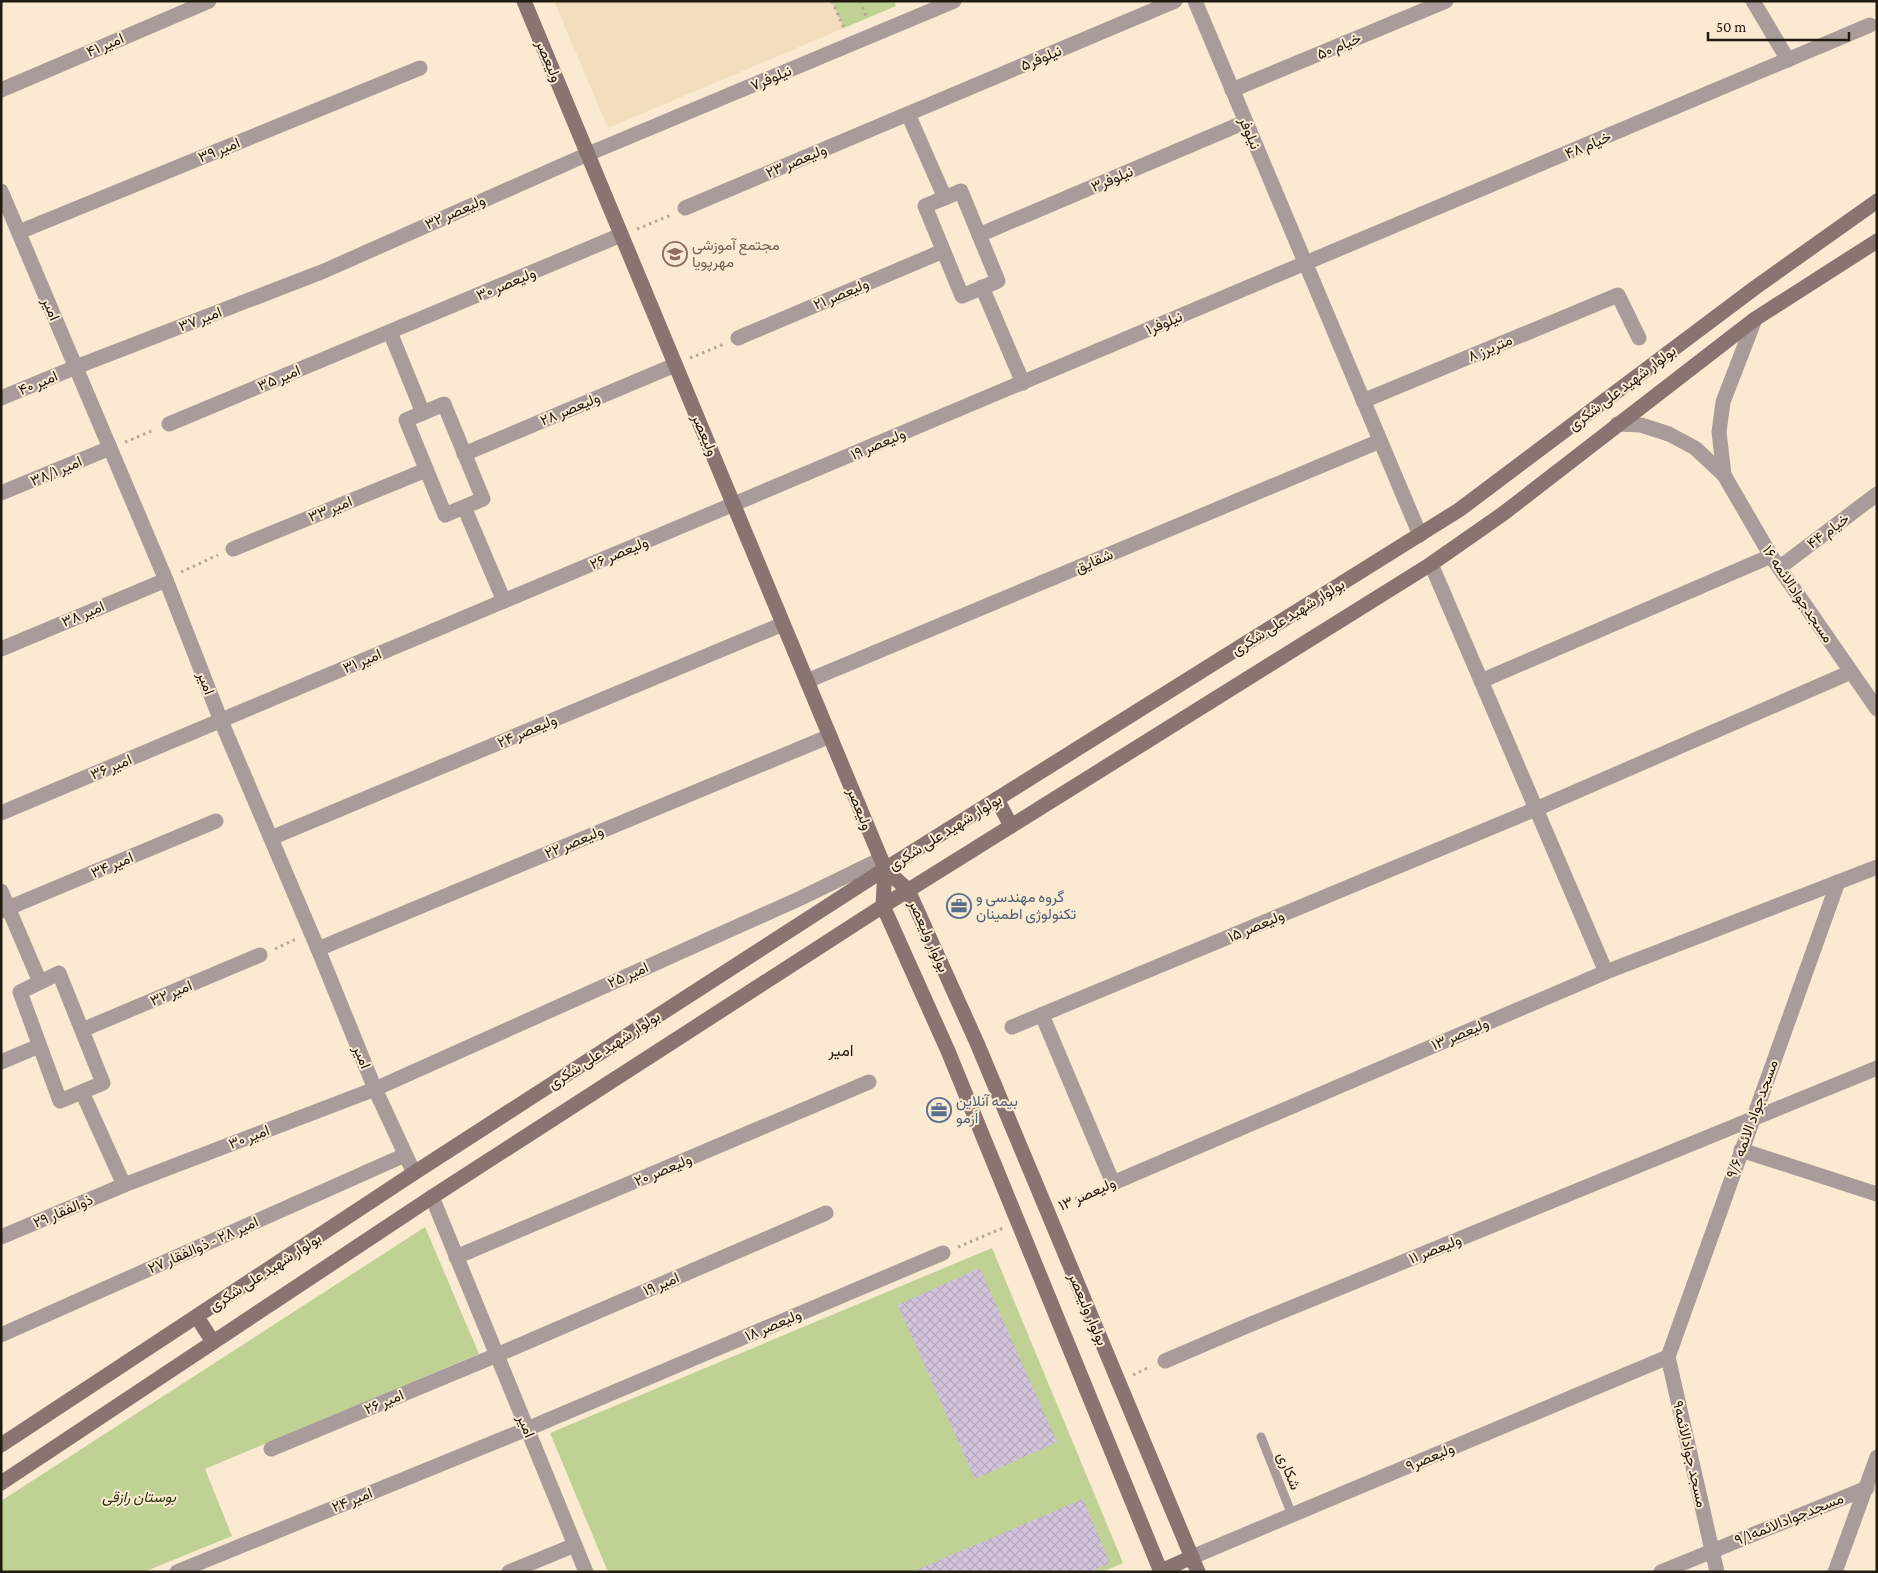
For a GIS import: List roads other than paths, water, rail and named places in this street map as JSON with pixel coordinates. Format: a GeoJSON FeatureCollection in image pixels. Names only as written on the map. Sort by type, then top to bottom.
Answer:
{"type":"FeatureCollection","features":[{"type":"Feature","properties":{"kind":"main road","name":"ولیعصر"},"geometry":{"type":"LineString","coordinates":[[524,1],[883,864]]}},
{"type":"Feature","properties":{"kind":"main road","name":"بولوار شهید علی شکری"},"geometry":{"type":"LineString","coordinates":[[1,1445],[883,864],[998,799],[1459,510],[1756,287],[1877,201]]}},
{"type":"Feature","properties":{"kind":"main road","name":"بولوار شهید علی شکری"},"geometry":{"type":"LineString","coordinates":[[1,1482],[432,1197],[883,906],[1431,564],[1504,513],[1617,424],[1755,320],[1877,241]]}},
{"type":"Feature","properties":{"kind":"main road"},"geometry":{"type":"LineString","coordinates":[[998,799],[1011,826]]}},
{"type":"Feature","properties":{"kind":"main road","name":"بولوار ولیعصر"},"geometry":{"type":"LineString","coordinates":[[883,864],[908,890],[976,1043],[1198,1572]]}},
{"type":"Feature","properties":{"kind":"main road","name":"بولوار ولیعصر"},"geometry":{"type":"LineString","coordinates":[[883,864],[883,906],[948,1052],[1160,1571]]}},
{"type":"Feature","properties":{"kind":"main road"},"geometry":{"type":"LineString","coordinates":[[197,1317],[213,1342]]}},
{"type":"Feature","properties":{"kind":"main road"},"geometry":{"type":"LineString","coordinates":[[1160,1571],[1192,1557]]}},
{"type":"Feature","properties":{"kind":"street","name":"امیر ۴۱"},"geometry":{"type":"LineString","coordinates":[[1,90],[209,1]]}},
{"type":"Feature","properties":{"kind":"street","name":"نیلوفر۷"},"geometry":{"type":"LineString","coordinates":[[588,154],[954,1]]}},
{"type":"Feature","properties":{"kind":"street","name":"نیلوفر۵"},"geometry":{"type":"LineString","coordinates":[[908,114],[1175,1]]}},
{"type":"Feature","properties":{"kind":"street","name":"نیلوفر"},"geometry":{"type":"LineString","coordinates":[[1195,1],[1420,535]]}},
{"type":"Feature","properties":{"kind":"street","name":"خیام ۵۰"},"geometry":{"type":"LineString","coordinates":[[1232,90],[1446,1]]}},
{"type":"Feature","properties":{"kind":"street"},"geometry":{"type":"LineString","coordinates":[[1753,1],[1788,60]]}},
{"type":"Feature","properties":{"kind":"street","name":"خیام ۴۸"},"geometry":{"type":"LineString","coordinates":[[1305,264],[1874,22]]}},
{"type":"Feature","properties":{"kind":"street","name":"امیر ۳۹"},"geometry":{"type":"LineString","coordinates":[[19,232],[420,68]]}},
{"type":"Feature","properties":{"kind":"street"},"geometry":{"type":"LineString","coordinates":[[908,114],[945,198]]}},
{"type":"Feature","properties":{"kind":"street","name":"ولیعصر ۲۳"},"geometry":{"type":"LineString","coordinates":[[685,208],[908,114]]}},
{"type":"Feature","properties":{"kind":"street","name":"نیلوفر۳"},"geometry":{"type":"LineString","coordinates":[[979,235],[1245,122]]}},
{"type":"Feature","properties":{"kind":"street","name":"ولیعصر ۳۲"},"geometry":{"type":"LineString","coordinates":[[324,271],[588,154]]}},
{"type":"Feature","properties":{"kind":"street","name":"امیر"},"geometry":{"type":"LineString","coordinates":[[1,191],[166,580],[221,720],[375,1089],[414,1173]]}},
{"type":"Feature","properties":{"kind":"street"},"geometry":{"type":"LineString","coordinates":[[961,191],[979,235],[998,281],[962,296],[925,206],[961,191]]}},
{"type":"Feature","properties":{"kind":"street","name":"ولیعصر ۳۰"},"geometry":{"type":"LineString","coordinates":[[390,332],[621,235]]}},
{"type":"Feature","properties":{"kind":"street","name":"ولیعصر ۲۱"},"geometry":{"type":"LineString","coordinates":[[738,338],[943,251]]}},
{"type":"Feature","properties":{"kind":"street","name":"نیلوفر۱"},"geometry":{"type":"LineString","coordinates":[[1023,382],[1305,264]]}},
{"type":"Feature","properties":{"kind":"street","name":"امیر ۳۷"},"geometry":{"type":"LineString","coordinates":[[76,367],[324,271]]}},
{"type":"Feature","properties":{"kind":"street"},"geometry":{"type":"LineString","coordinates":[[982,288],[1023,382]]}},
{"type":"Feature","properties":{"kind":"street","name":"۸ متریرز"},"geometry":{"type":"LineString","coordinates":[[1363,401],[1618,295],[1639,338]]}},
{"type":"Feature","properties":{"kind":"street"},"geometry":{"type":"LineString","coordinates":[[1724,475],[1719,432],[1723,402],[1755,320]]}},
{"type":"Feature","properties":{"kind":"street"},"geometry":{"type":"LineString","coordinates":[[390,332],[423,413]]}},
{"type":"Feature","properties":{"kind":"street","name":"امیر ۳۵"},"geometry":{"type":"LineString","coordinates":[[169,424],[390,332]]}},
{"type":"Feature","properties":{"kind":"street","name":"ولیعصر ۲۸"},"geometry":{"type":"LineString","coordinates":[[464,454],[675,365]]}},
{"type":"Feature","properties":{"kind":"street","name":"امیر ۴۰"},"geometry":{"type":"LineString","coordinates":[[1,398],[76,367]]}},
{"type":"Feature","properties":{"kind":"street","name":"ولیعصر ۱۹"},"geometry":{"type":"LineString","coordinates":[[734,505],[1023,382]]}},
{"type":"Feature","properties":{"kind":"street"},"geometry":{"type":"LineString","coordinates":[[444,404],[464,454],[483,499],[445,515],[406,420],[444,404]]}},
{"type":"Feature","properties":{"kind":"street"},"geometry":{"type":"LineString","coordinates":[[1617,424],[1641,424],[1669,434],[1695,448],[1724,475]]}},
{"type":"Feature","properties":{"kind":"street","name":"شقایق"},"geometry":{"type":"LineString","coordinates":[[807,682],[1380,441]]}},
{"type":"Feature","properties":{"kind":"street","name":"امیر ۳۸/۱"},"geometry":{"type":"LineString","coordinates":[[1,493],[110,448]]}},
{"type":"Feature","properties":{"kind":"street","name":"امیر ۳۳"},"geometry":{"type":"LineString","coordinates":[[233,549],[426,470]]}},
{"type":"Feature","properties":{"kind":"street","name":"مسجدجوادالائمه ۱۶"},"geometry":{"type":"LineString","coordinates":[[1724,475],[1775,562],[1877,709]]}},
{"type":"Feature","properties":{"kind":"street","name":"خیام ۴۴"},"geometry":{"type":"LineString","coordinates":[[1481,681],[1775,562],[1877,494]]}},
{"type":"Feature","properties":{"kind":"street","name":"ولیعصر ۲۶"},"geometry":{"type":"LineString","coordinates":[[504,601],[734,505]]}},
{"type":"Feature","properties":{"kind":"street"},"geometry":{"type":"LineString","coordinates":[[464,507],[504,601]]}},
{"type":"Feature","properties":{"kind":"street"},"geometry":{"type":"LineString","coordinates":[[1431,564],[1606,972]]}},
{"type":"Feature","properties":{"kind":"street","name":"امیر ۳۸"},"geometry":{"type":"LineString","coordinates":[[1,649],[166,580]]}},
{"type":"Feature","properties":{"kind":"street","name":"امیر ۳۱"},"geometry":{"type":"LineString","coordinates":[[221,720],[504,601]]}},
{"type":"Feature","properties":{"kind":"street","name":"ولیعصر ۲۴"},"geometry":{"type":"LineString","coordinates":[[271,838],[784,624]]}},
{"type":"Feature","properties":{"kind":"street","name":"ولیعصر ۱۵"},"geometry":{"type":"LineString","coordinates":[[1012,1028],[1536,809],[1851,672]]}},
{"type":"Feature","properties":{"kind":"street","name":"امیر ۳۶"},"geometry":{"type":"LineString","coordinates":[[1,813],[221,720]]}},
{"type":"Feature","properties":{"kind":"street","name":"ولیعصر ۲۲"},"geometry":{"type":"LineString","coordinates":[[318,949],[830,736]]}},
{"type":"Feature","properties":{"kind":"street","name":"امیر ۳۴"},"geometry":{"type":"LineString","coordinates":[[5,910],[216,821]]}},
{"type":"Feature","properties":{"kind":"street","name":"امیر ۲۵"},"geometry":{"type":"LineString","coordinates":[[375,1089],[801,898],[883,864]]}},
{"type":"Feature","properties":{"kind":"street","name":"ولیعصر ۱۳"},"geometry":{"type":"LineString","coordinates":[[1042,1015],[1112,1182],[1606,972],[1877,867]]}},
{"type":"Feature","properties":{"kind":"street","name":"مسجدجواد الائمه ۹/۶"},"geometry":{"type":"LineString","coordinates":[[1668,1357],[1838,882]]}},
{"type":"Feature","properties":{"kind":"street"},"geometry":{"type":"LineString","coordinates":[[1,891],[5,910],[40,982]]}},
{"type":"Feature","properties":{"kind":"street","name":"امیر ۳۲"},"geometry":{"type":"LineString","coordinates":[[82,1030],[260,955]]}},
{"type":"Feature","properties":{"kind":"street"},"geometry":{"type":"LineString","coordinates":[[59,973],[82,1030],[103,1082],[60,1101],[20,992],[59,973]]}},
{"type":"Feature","properties":{"kind":"street"},"geometry":{"type":"LineString","coordinates":[[1,1062],[39,1046]]}},
{"type":"Feature","properties":{"kind":"street","name":"ولیعصر ۱۱"},"geometry":{"type":"LineString","coordinates":[[1165,1361],[1877,1068]]}},
{"type":"Feature","properties":{"kind":"street","name":"ولیعصر ۲۰"},"geometry":{"type":"LineString","coordinates":[[456,1257],[869,1082]]}},
{"type":"Feature","properties":{"kind":"street","name":"امیر ۳۰"},"geometry":{"type":"LineString","coordinates":[[124,1185],[375,1089]]}},
{"type":"Feature","properties":{"kind":"street"},"geometry":{"type":"LineString","coordinates":[[82,1092],[124,1185]]}},
{"type":"Feature","properties":{"kind":"street"},"geometry":{"type":"LineString","coordinates":[[1741,1150],[1877,1194]]}},
{"type":"Feature","properties":{"kind":"street","name":"امیر ۲۸ - ذوالفقار ۲۷"},"geometry":{"type":"LineString","coordinates":[[1,1335],[405,1155]]}},
{"type":"Feature","properties":{"kind":"street","name":"ذوالفقار ۲۹"},"geometry":{"type":"LineString","coordinates":[[1,1237],[124,1185]]}},
{"type":"Feature","properties":{"kind":"street","name":"امیر"},"geometry":{"type":"LineString","coordinates":[[432,1197],[586,1572]]}},
{"type":"Feature","properties":{"kind":"street","name":"امیر ۱۹"},"geometry":{"type":"LineString","coordinates":[[497,1355],[826,1213]]}},
{"type":"Feature","properties":{"kind":"street","name":"ولیعصر ۱۸"},"geometry":{"type":"LineString","coordinates":[[528,1429],[943,1253]]}},
{"type":"Feature","properties":{"kind":"street","name":"امیر ۲۶"},"geometry":{"type":"LineString","coordinates":[[271,1449],[497,1355]]}},
{"type":"Feature","properties":{"kind":"street","name":"ولیعصر۹"},"geometry":{"type":"LineString","coordinates":[[1192,1557],[1668,1357]]}},
{"type":"Feature","properties":{"kind":"street","name":"مسجد جوادالائمه۹"},"geometry":{"type":"LineString","coordinates":[[1668,1357],[1717,1572]]}},
{"type":"Feature","properties":{"kind":"street","name":"امیر ۲۴"},"geometry":{"type":"LineString","coordinates":[[177,1572],[528,1429]]}},
{"type":"Feature","properties":{"kind":"street"},"geometry":{"type":"LineString","coordinates":[[1835,1572],[1877,1457]]}},
{"type":"Feature","properties":{"kind":"street","name":"مسجدجوادالائمه۹/۱"},"geometry":{"type":"LineString","coordinates":[[1661,1572],[1867,1488]]}},
{"type":"Feature","properties":{"kind":"street"},"geometry":{"type":"LineString","coordinates":[[509,1572],[575,1545]]}},
{"type":"Feature","properties":{"kind":"lane","name":"شکاری"},"geometry":{"type":"LineString","coordinates":[[1261,1437],[1292,1515]]}},
{"type":"Feature","properties":{"kind":"place","name":"مجتمع آموزشی مهرپویا"},"geometry":{"type":"Point","coordinates":[675,254]}},
{"type":"Feature","properties":{"kind":"place","name":"گروه مهندسی و تکنولوژی اطمینان"},"geometry":{"type":"Point","coordinates":[959,906]}},
{"type":"Feature","properties":{"kind":"place","name":"بیمه آنلاین اَزمو"},"geometry":{"type":"Point","coordinates":[939,1110]}},
{"type":"Feature","properties":{"kind":"district","name":"امیر"},"geometry":{"type":"Point","coordinates":[841,1050]}},
{"type":"Feature","properties":{"kind":"park label","name":"بوستان رازقی"},"geometry":{"type":"Point","coordinates":[139,1497]}}]}
